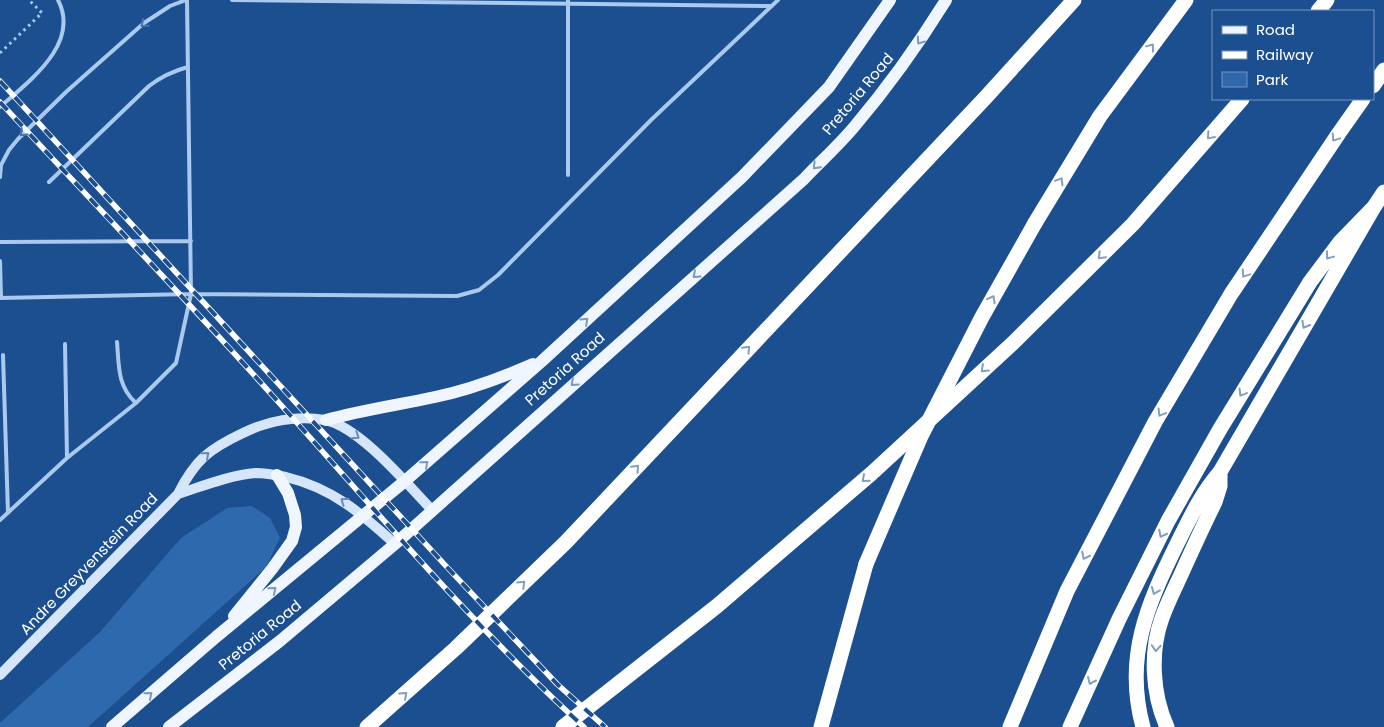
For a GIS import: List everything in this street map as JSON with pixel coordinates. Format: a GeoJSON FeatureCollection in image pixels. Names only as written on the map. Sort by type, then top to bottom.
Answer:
{"type":"FeatureCollection","features":[{"type":"Feature","properties":{"kind":"highway"},"geometry":{"type":"LineString","coordinates":[[367,727],[456,648],[566,542],[986,97],[1074,0]]}},
{"type":"Feature","properties":{"kind":"highway"},"geometry":{"type":"LineString","coordinates":[[821,727],[866,564],[921,436],[982,317],[1035,223],[1100,116],[1186,0]]}},
{"type":"Feature","properties":{"kind":"highway"},"geometry":{"type":"LineString","coordinates":[[1319,10],[1327,0]]}},
{"type":"Feature","properties":{"kind":"highway"},"geometry":{"type":"LineString","coordinates":[[1374,85],[1384,70]]}},
{"type":"Feature","properties":{"kind":"highway"},"geometry":{"type":"LineString","coordinates":[[563,727],[717,606],[887,460],[1013,343],[1133,224],[1241,100]]}},
{"type":"Feature","properties":{"kind":"highway"},"geometry":{"type":"LineString","coordinates":[[1010,727],[1067,591],[1155,422],[1231,294],[1362,100]]}},
{"type":"Feature","properties":{"kind":"highway"},"geometry":{"type":"LineString","coordinates":[[1143,727],[1135,680],[1136,660],[1146,616],[1162,574],[1198,502],[1207,487],[1220,472],[1384,192]]}},
{"type":"Feature","properties":{"kind":"highway"},"geometry":{"type":"LineString","coordinates":[[1070,727],[1123,611],[1168,521],[1220,429],[1310,282],[1340,242],[1374,207]]}},
{"type":"Feature","properties":{"kind":"highway"},"geometry":{"type":"LineString","coordinates":[[1166,727],[1156,686],[1156,642],[1169,601],[1215,502],[1220,486],[1220,472]]}},
{"type":"Feature","properties":{"kind":"main road","name":"Pretoria Road"},"geometry":{"type":"LineString","coordinates":[[112,727],[216,637],[405,481],[542,361],[742,177],[829,87],[890,0]]}},
{"type":"Feature","properties":{"kind":"main road","name":"Pretoria Road"},"geometry":{"type":"LineString","coordinates":[[169,727],[280,641],[395,544],[804,179],[853,128],[890,83],[926,33],[946,0]]}},
{"type":"Feature","properties":{"kind":"main road"},"geometry":{"type":"LineString","coordinates":[[326,420],[359,411],[468,389],[542,361]]}},
{"type":"Feature","properties":{"kind":"main road","name":"Andre Greyvenstein Road"},"geometry":{"type":"LineString","coordinates":[[0,675],[178,494],[188,474],[199,461],[213,448],[249,429],[297,418],[326,420],[361,438],[432,510]]}},
{"type":"Feature","properties":{"kind":"main road","name":"Andre Greyvenstein Road"},"geometry":{"type":"LineString","coordinates":[[178,494],[235,477],[256,473],[299,480],[337,496],[363,515],[395,544]]}},
{"type":"Feature","properties":{"kind":"main road"},"geometry":{"type":"LineString","coordinates":[[216,637],[272,569],[292,541],[296,527],[295,515],[288,493],[277,475]]}},
{"type":"Feature","properties":{"kind":"lane"},"geometry":{"type":"LineString","coordinates":[[0,107],[41,70],[54,53],[60,40],[63,17],[58,0]]}},
{"type":"Feature","properties":{"kind":"lane"},"geometry":{"type":"LineString","coordinates":[[0,177],[2,165],[9,150],[18,138],[66,92],[144,23],[170,6],[186,0],[191,294],[176,363],[136,403],[67,458],[0,520]]}},
{"type":"Feature","properties":{"kind":"lane"},"geometry":{"type":"LineString","coordinates":[[232,0],[568,2],[772,6]]}},
{"type":"Feature","properties":{"kind":"lane"},"geometry":{"type":"LineString","coordinates":[[0,261],[0,298],[191,294],[457,296],[479,290],[498,275],[652,120],[778,0]]}},
{"type":"Feature","properties":{"kind":"lane"},"geometry":{"type":"LineString","coordinates":[[568,2],[568,175]]}},
{"type":"Feature","properties":{"kind":"lane"},"geometry":{"type":"LineString","coordinates":[[49,182],[149,86],[160,77],[172,71],[188,67]]}},
{"type":"Feature","properties":{"kind":"lane"},"geometry":{"type":"LineString","coordinates":[[0,242],[191,241]]}},
{"type":"Feature","properties":{"kind":"lane"},"geometry":{"type":"LineString","coordinates":[[118,342],[120,377],[127,395],[136,403]]}},
{"type":"Feature","properties":{"kind":"lane"},"geometry":{"type":"LineString","coordinates":[[65,344],[67,458]]}},
{"type":"Feature","properties":{"kind":"lane"},"geometry":{"type":"LineString","coordinates":[[3,355],[8,513]]}},
{"type":"Feature","properties":{"kind":"path"},"geometry":{"type":"LineString","coordinates":[[0,53],[42,13],[29,0]]}},
{"type":"Feature","properties":{"kind":"green space"},"geometry":{"type":"Polygon","coordinates":[[[252,506],[270,518],[280,538],[266,567],[88,727],[0,727],[0,723],[100,632],[181,538],[227,508],[252,506]]]}},
{"type":"Feature","properties":{"kind":"railway"},"geometry":{"type":"LineString","coordinates":[[0,81],[445,565],[557,684],[605,727]]}},
{"type":"Feature","properties":{"kind":"railway"},"geometry":{"type":"LineString","coordinates":[[0,102],[211,328],[466,610],[504,650],[584,727]]}}]}
